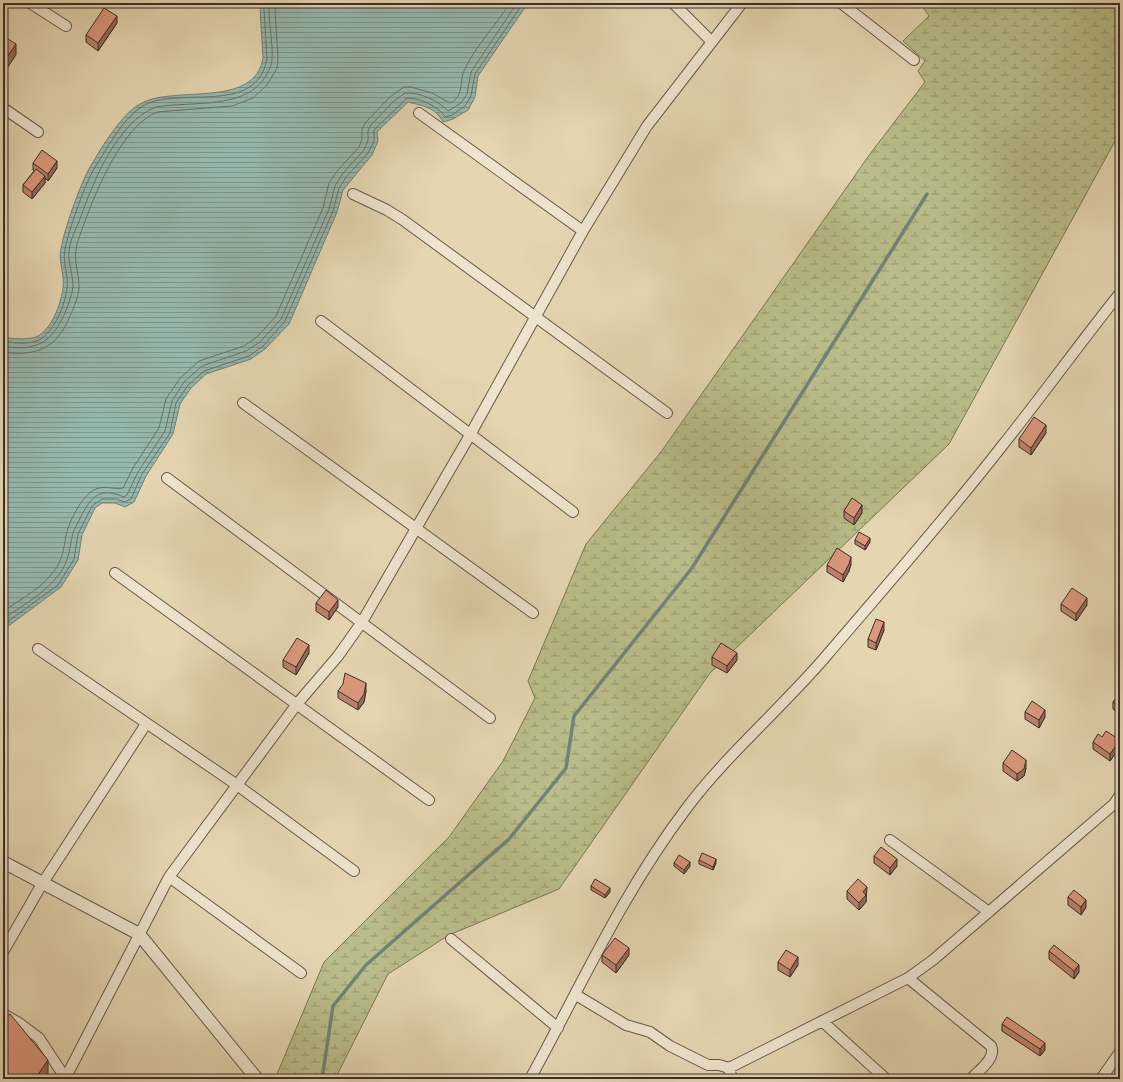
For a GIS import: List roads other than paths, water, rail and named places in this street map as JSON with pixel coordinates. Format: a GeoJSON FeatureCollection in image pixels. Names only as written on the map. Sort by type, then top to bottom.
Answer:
{"type":"FeatureCollection","features":[{"type":"Feature","properties":{"kind":"street"},"geometry":{"type":"LineString","coordinates":[[30,3],[66,26]]}},
{"type":"Feature","properties":{"kind":"street"},"geometry":{"type":"LineString","coordinates":[[673,3],[712,42]]}},
{"type":"Feature","properties":{"kind":"street"},"geometry":{"type":"LineString","coordinates":[[65,1079],[169,877],[297,704],[338,656],[362,622],[470,435],[583,231],[647,126],[742,3]]}},
{"type":"Feature","properties":{"kind":"street"},"geometry":{"type":"LineString","coordinates":[[840,3],[914,60]]}},
{"type":"Feature","properties":{"kind":"street"},"geometry":{"type":"LineString","coordinates":[[3,108],[38,132]]}},
{"type":"Feature","properties":{"kind":"street"},"geometry":{"type":"LineString","coordinates":[[419,113],[583,231]]}},
{"type":"Feature","properties":{"kind":"street"},"geometry":{"type":"LineString","coordinates":[[353,194],[404,220],[667,412]]}},
{"type":"Feature","properties":{"kind":"street"},"geometry":{"type":"LineString","coordinates":[[530,1079],[576,994],[607,932],[686,809],[725,763],[824,658],[958,500],[1002,446],[1120,293]]}},
{"type":"Feature","properties":{"kind":"street"},"geometry":{"type":"LineString","coordinates":[[320,321],[573,512]]}},
{"type":"Feature","properties":{"kind":"street"},"geometry":{"type":"LineString","coordinates":[[243,403],[533,613]]}},
{"type":"Feature","properties":{"kind":"street"},"geometry":{"type":"LineString","coordinates":[[167,478],[490,718]]}},
{"type":"Feature","properties":{"kind":"street"},"geometry":{"type":"LineString","coordinates":[[114,573],[429,800]]}},
{"type":"Feature","properties":{"kind":"street"},"geometry":{"type":"LineString","coordinates":[[38,649],[237,786],[354,871]]}},
{"type":"Feature","properties":{"kind":"street"},"geometry":{"type":"LineString","coordinates":[[3,952],[42,884],[146,724]]}},
{"type":"Feature","properties":{"kind":"street"},"geometry":{"type":"LineString","coordinates":[[576,994],[626,1025],[650,1032],[670,1046],[708,1066],[719,1065],[729,1068],[908,978],[934,960],[1114,804],[1120,795]]}},
{"type":"Feature","properties":{"kind":"street"},"geometry":{"type":"LineString","coordinates":[[890,840],[988,912]]}},
{"type":"Feature","properties":{"kind":"street"},"geometry":{"type":"LineString","coordinates":[[3,862],[139,934],[257,1079]]}},
{"type":"Feature","properties":{"kind":"street"},"geometry":{"type":"LineString","coordinates":[[169,877],[301,973]]}},
{"type":"Feature","properties":{"kind":"street"},"geometry":{"type":"LineString","coordinates":[[451,939],[558,1028]]}},
{"type":"Feature","properties":{"kind":"street"},"geometry":{"type":"LineString","coordinates":[[908,978],[991,1046],[993,1050],[992,1056],[970,1079]]}},
{"type":"Feature","properties":{"kind":"street"},"geometry":{"type":"LineString","coordinates":[[3,1014],[19,1022],[39,1038],[65,1079]]}},
{"type":"Feature","properties":{"kind":"street"},"geometry":{"type":"LineString","coordinates":[[822,1022],[886,1079]]}},
{"type":"Feature","properties":{"kind":"street"},"geometry":{"type":"LineString","coordinates":[[1101,1079],[1120,1052]]}},
{"type":"Feature","properties":{"kind":"street"},"geometry":{"type":"LineString","coordinates":[[729,1068],[732,1079]]}},
{"type":"Feature","properties":{"kind":"water"},"geometry":{"type":"Polygon","coordinates":[[[261,3],[528,3],[478,76],[475,97],[468,110],[453,119],[443,122],[432,110],[424,106],[408,102],[377,132],[378,141],[372,155],[343,190],[337,212],[289,324],[265,349],[251,359],[206,374],[191,388],[180,404],[173,434],[146,476],[134,502],[125,507],[115,503],[102,503],[95,508],[82,535],[78,560],[61,587],[3,630],[3,337],[28,339],[36,337],[42,334],[55,316],[62,294],[63,283],[60,254],[65,231],[73,208],[89,169],[112,132],[127,114],[142,103],[157,98],[230,90],[245,84],[257,74],[263,58],[261,3]]]}},
{"type":"Feature","properties":{"kind":"waterway"},"geometry":{"type":"LineString","coordinates":[[322,1079],[333,1006],[366,965],[509,839],[566,768],[574,716],[692,568],[927,194]]}}]}
